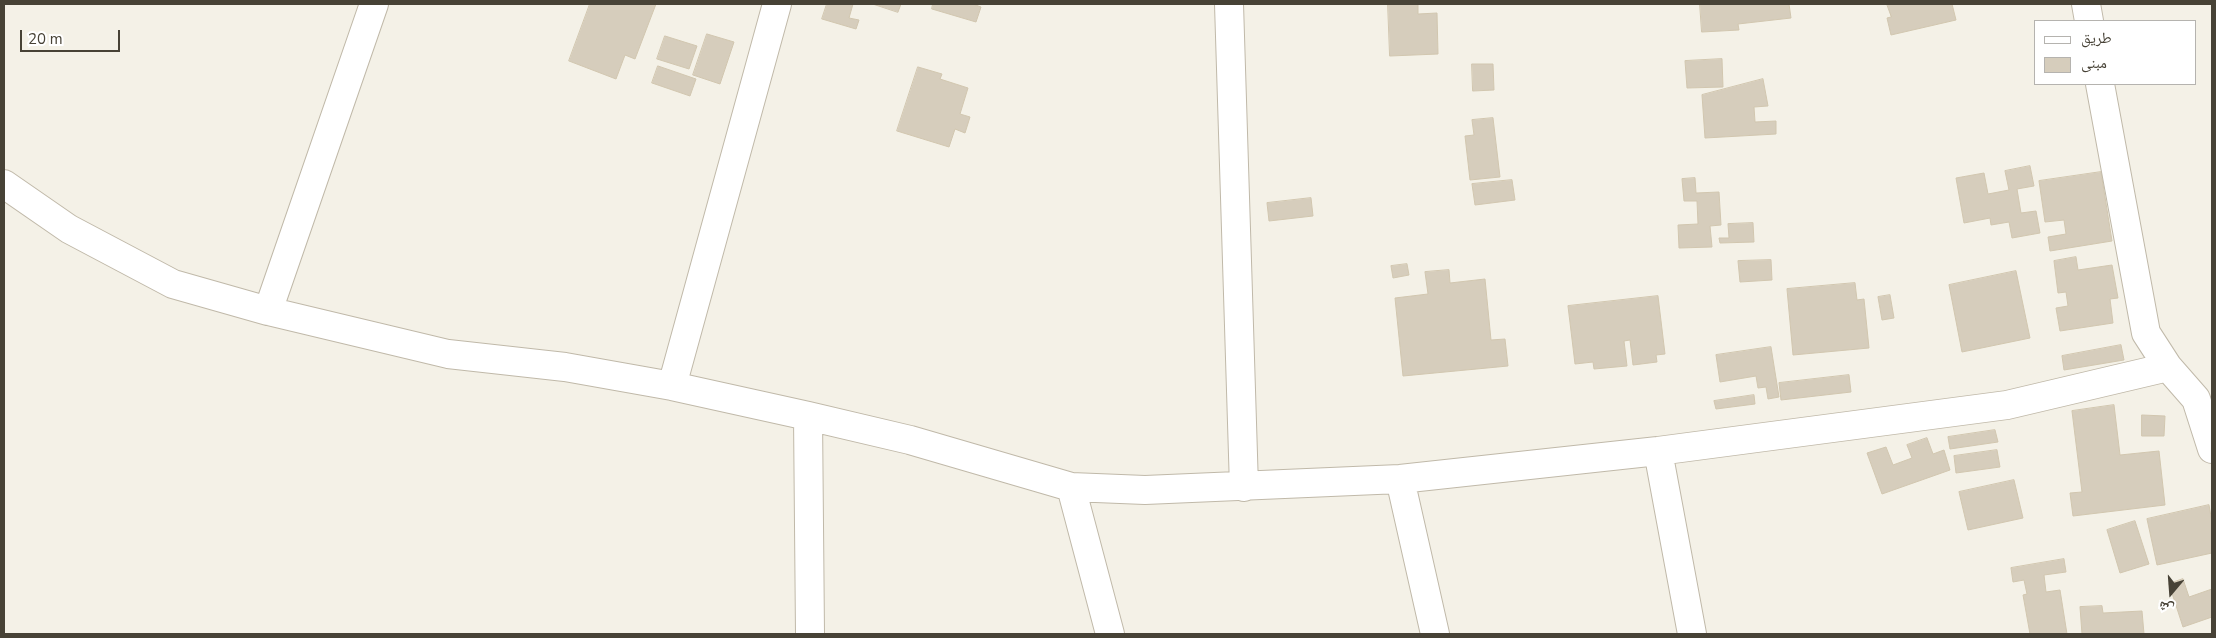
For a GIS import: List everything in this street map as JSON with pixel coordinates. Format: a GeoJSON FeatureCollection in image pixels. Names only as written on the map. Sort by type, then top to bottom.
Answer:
{"type":"FeatureCollection","features":[{"type":"Feature","properties":{"kind":"street"},"geometry":{"type":"LineString","coordinates":[[268,311],[374,4]]}},
{"type":"Feature","properties":{"kind":"street"},"geometry":{"type":"LineString","coordinates":[[672,386],[777,4]]}},
{"type":"Feature","properties":{"kind":"street"},"geometry":{"type":"LineString","coordinates":[[1228,4],[1244,487]]}},
{"type":"Feature","properties":{"kind":"street"},"geometry":{"type":"LineString","coordinates":[[2086,4],[2089,20]]}},
{"type":"Feature","properties":{"kind":"street"},"geometry":{"type":"LineString","coordinates":[[2100,85],[2146,334],[2168,367],[2196,399],[2212,449]]}},
{"type":"Feature","properties":{"kind":"street"},"geometry":{"type":"LineString","coordinates":[[4,184],[68,229],[173,284],[268,311],[448,354],[565,367],[672,386],[910,440],[1071,487],[1145,490],[1400,479],[1658,451],[2007,405],[2168,367]]}},
{"type":"Feature","properties":{"kind":"street"},"geometry":{"type":"LineString","coordinates":[[808,416],[810,634]]}},
{"type":"Feature","properties":{"kind":"street"},"geometry":{"type":"LineString","coordinates":[[1658,451],[1692,634]]}},
{"type":"Feature","properties":{"kind":"street"},"geometry":{"type":"LineString","coordinates":[[1400,479],[1435,634]]}},
{"type":"Feature","properties":{"kind":"street"},"geometry":{"type":"LineString","coordinates":[[1071,487],[1110,634]]}},
{"type":"Feature","properties":{"kind":"building"},"geometry":{"type":"Polygon","coordinates":[[[590,4],[656,4],[635,59],[625,55],[616,79],[569,61],[590,4]]]}},
{"type":"Feature","properties":{"kind":"building"},"geometry":{"type":"Polygon","coordinates":[[[827,4],[853,4],[849,18],[859,20],[856,29],[822,19],[827,4]]]}},
{"type":"Feature","properties":{"kind":"building"},"geometry":{"type":"Polygon","coordinates":[[[873,4],[901,4],[898,12],[873,4]]]}},
{"type":"Feature","properties":{"kind":"building"},"geometry":{"type":"Polygon","coordinates":[[[933,4],[973,4],[981,7],[976,22],[932,9],[933,4]]]}},
{"type":"Feature","properties":{"kind":"building"},"geometry":{"type":"Polygon","coordinates":[[[1388,4],[1418,4],[1418,14],[1437,13],[1438,54],[1390,56],[1388,4]]]}},
{"type":"Feature","properties":{"kind":"building"},"geometry":{"type":"Polygon","coordinates":[[[1700,4],[1789,4],[1791,18],[1738,24],[1739,30],[1702,32],[1700,4]]]}},
{"type":"Feature","properties":{"kind":"building"},"geometry":{"type":"Polygon","coordinates":[[[1887,4],[1952,4],[1956,20],[1891,35],[1887,18],[1891,17],[1887,4]]]}},
{"type":"Feature","properties":{"kind":"building"},"geometry":{"type":"Polygon","coordinates":[[[707,34],[734,42],[720,84],[693,75],[707,34]]]}},
{"type":"Feature","properties":{"kind":"building"},"geometry":{"type":"Polygon","coordinates":[[[665,36],[697,46],[689,69],[657,59],[665,36]]]}},
{"type":"Feature","properties":{"kind":"building"},"geometry":{"type":"Polygon","coordinates":[[[1722,59],[1723,87],[1687,88],[1685,61],[1722,59]]]}},
{"type":"Feature","properties":{"kind":"building"},"geometry":{"type":"Polygon","coordinates":[[[1472,64],[1493,64],[1494,90],[1473,91],[1472,64]]]}},
{"type":"Feature","properties":{"kind":"building"},"geometry":{"type":"Polygon","coordinates":[[[658,66],[696,79],[690,96],[652,83],[658,66]]]}},
{"type":"Feature","properties":{"kind":"building"},"geometry":{"type":"Polygon","coordinates":[[[918,67],[942,74],[940,79],[968,88],[960,114],[970,117],[965,133],[955,129],[949,147],[897,131],[918,67]]]}},
{"type":"Feature","properties":{"kind":"building"},"geometry":{"type":"Polygon","coordinates":[[[1763,79],[1768,106],[1754,107],[1755,122],[1776,121],[1776,134],[1705,138],[1702,95],[1763,79]]]}},
{"type":"Feature","properties":{"kind":"building"},"geometry":{"type":"Polygon","coordinates":[[[1493,118],[1500,177],[1470,180],[1465,136],[1474,135],[1472,120],[1493,118]]]}},
{"type":"Feature","properties":{"kind":"building"},"geometry":{"type":"Polygon","coordinates":[[[2030,166],[2034,186],[2017,189],[2021,213],[2036,211],[2040,233],[2012,238],[2009,222],[1991,225],[1990,218],[1964,223],[1956,178],[1984,173],[1988,194],[2009,190],[2005,171],[2030,166]]]}},
{"type":"Feature","properties":{"kind":"building"},"geometry":{"type":"Polygon","coordinates":[[[2101,172],[2112,241],[2050,251],[2048,237],[2066,234],[2064,220],[2045,222],[2039,181],[2101,172]]]}},
{"type":"Feature","properties":{"kind":"building"},"geometry":{"type":"Polygon","coordinates":[[[1695,178],[1696,193],[1719,192],[1721,225],[1710,226],[1712,247],[1679,248],[1678,225],[1698,224],[1697,201],[1684,201],[1682,179],[1695,178]]]}},
{"type":"Feature","properties":{"kind":"building"},"geometry":{"type":"Polygon","coordinates":[[[1512,180],[1515,200],[1475,205],[1472,184],[1512,180]]]}},
{"type":"Feature","properties":{"kind":"building"},"geometry":{"type":"Polygon","coordinates":[[[1311,198],[1313,216],[1269,221],[1267,203],[1311,198]]]}},
{"type":"Feature","properties":{"kind":"building"},"geometry":{"type":"Polygon","coordinates":[[[1753,223],[1754,242],[1720,243],[1719,238],[1729,238],[1728,224],[1753,223]]]}},
{"type":"Feature","properties":{"kind":"building"},"geometry":{"type":"Polygon","coordinates":[[[2076,257],[2078,270],[2112,265],[2118,298],[2110,299],[2113,323],[2060,331],[2056,308],[2068,306],[2066,292],[2058,293],[2054,261],[2076,257]]]}},
{"type":"Feature","properties":{"kind":"building"},"geometry":{"type":"Polygon","coordinates":[[[1771,260],[1772,280],[1740,282],[1738,261],[1771,260]]]}},
{"type":"Feature","properties":{"kind":"building"},"geometry":{"type":"Polygon","coordinates":[[[1407,264],[1409,275],[1393,278],[1391,266],[1407,264]]]}},
{"type":"Feature","properties":{"kind":"building"},"geometry":{"type":"Polygon","coordinates":[[[1449,270],[1450,283],[1485,279],[1491,340],[1505,339],[1508,366],[1403,376],[1395,298],[1428,294],[1425,272],[1449,270]]]}},
{"type":"Feature","properties":{"kind":"building"},"geometry":{"type":"Polygon","coordinates":[[[2016,271],[2030,338],[1962,352],[1949,285],[2016,271]]]}},
{"type":"Feature","properties":{"kind":"building"},"geometry":{"type":"Polygon","coordinates":[[[1855,283],[1857,300],[1864,299],[1869,348],[1793,355],[1787,289],[1855,283]]]}},
{"type":"Feature","properties":{"kind":"building"},"geometry":{"type":"Polygon","coordinates":[[[1890,295],[1894,318],[1882,320],[1878,297],[1890,295]]]}},
{"type":"Feature","properties":{"kind":"building"},"geometry":{"type":"Polygon","coordinates":[[[1658,296],[1665,354],[1656,355],[1657,362],[1633,365],[1630,340],[1624,341],[1627,366],[1594,369],[1593,362],[1575,364],[1568,306],[1658,296]]]}},
{"type":"Feature","properties":{"kind":"building"},"geometry":{"type":"Polygon","coordinates":[[[2121,345],[2124,360],[2064,370],[2062,356],[2121,345]]]}},
{"type":"Feature","properties":{"kind":"building"},"geometry":{"type":"Polygon","coordinates":[[[1771,347],[1779,397],[1768,399],[1766,387],[1758,388],[1756,376],[1720,382],[1716,355],[1771,347]]]}},
{"type":"Feature","properties":{"kind":"building"},"geometry":{"type":"Polygon","coordinates":[[[1849,375],[1851,392],[1781,400],[1779,383],[1849,375]]]}},
{"type":"Feature","properties":{"kind":"building"},"geometry":{"type":"Polygon","coordinates":[[[1754,395],[1755,404],[1716,409],[1714,401],[1754,395]]]}},
{"type":"Feature","properties":{"kind":"building"},"geometry":{"type":"Polygon","coordinates":[[[2114,405],[2120,455],[2159,451],[2165,505],[2073,516],[2070,493],[2082,492],[2072,411],[2114,405]]]}},
{"type":"Feature","properties":{"kind":"building"},"geometry":{"type":"Polygon","coordinates":[[[2142,415],[2165,416],[2164,436],[2142,436],[2142,415]]]}},
{"type":"Feature","properties":{"kind":"building"},"geometry":{"type":"Polygon","coordinates":[[[1995,430],[1998,442],[1950,449],[1948,437],[1995,430]]]}},
{"type":"Feature","properties":{"kind":"building"},"geometry":{"type":"Polygon","coordinates":[[[1927,438],[1933,454],[1944,450],[1950,470],[1882,494],[1867,453],[1886,447],[1893,465],[1912,458],[1907,445],[1927,438]]]}},
{"type":"Feature","properties":{"kind":"building"},"geometry":{"type":"Polygon","coordinates":[[[1997,450],[2000,467],[1956,473],[1954,456],[1997,450]]]}},
{"type":"Feature","properties":{"kind":"building"},"geometry":{"type":"Polygon","coordinates":[[[2014,480],[2023,518],[1968,530],[1959,492],[2014,480]]]}},
{"type":"Feature","properties":{"kind":"building"},"geometry":{"type":"Polygon","coordinates":[[[2209,505],[2212,522],[2212,553],[2157,565],[2147,519],[2209,505]]]}},
{"type":"Feature","properties":{"kind":"building"},"geometry":{"type":"Polygon","coordinates":[[[2135,521],[2149,564],[2120,573],[2107,530],[2135,521]]]}},
{"type":"Feature","properties":{"kind":"building"},"geometry":{"type":"Polygon","coordinates":[[[2064,559],[2066,572],[2044,575],[2046,592],[2060,590],[2067,634],[2030,634],[2023,595],[2027,594],[2024,580],[2013,582],[2011,568],[2064,559]]]}},
{"type":"Feature","properties":{"kind":"building"},"geometry":{"type":"Polygon","coordinates":[[[2183,579],[2189,597],[2212,589],[2212,617],[2183,627],[2169,584],[2183,579]]]}},
{"type":"Feature","properties":{"kind":"building"},"geometry":{"type":"Polygon","coordinates":[[[2102,606],[2103,613],[2142,611],[2144,634],[2082,634],[2080,607],[2102,606]]]}}]}
